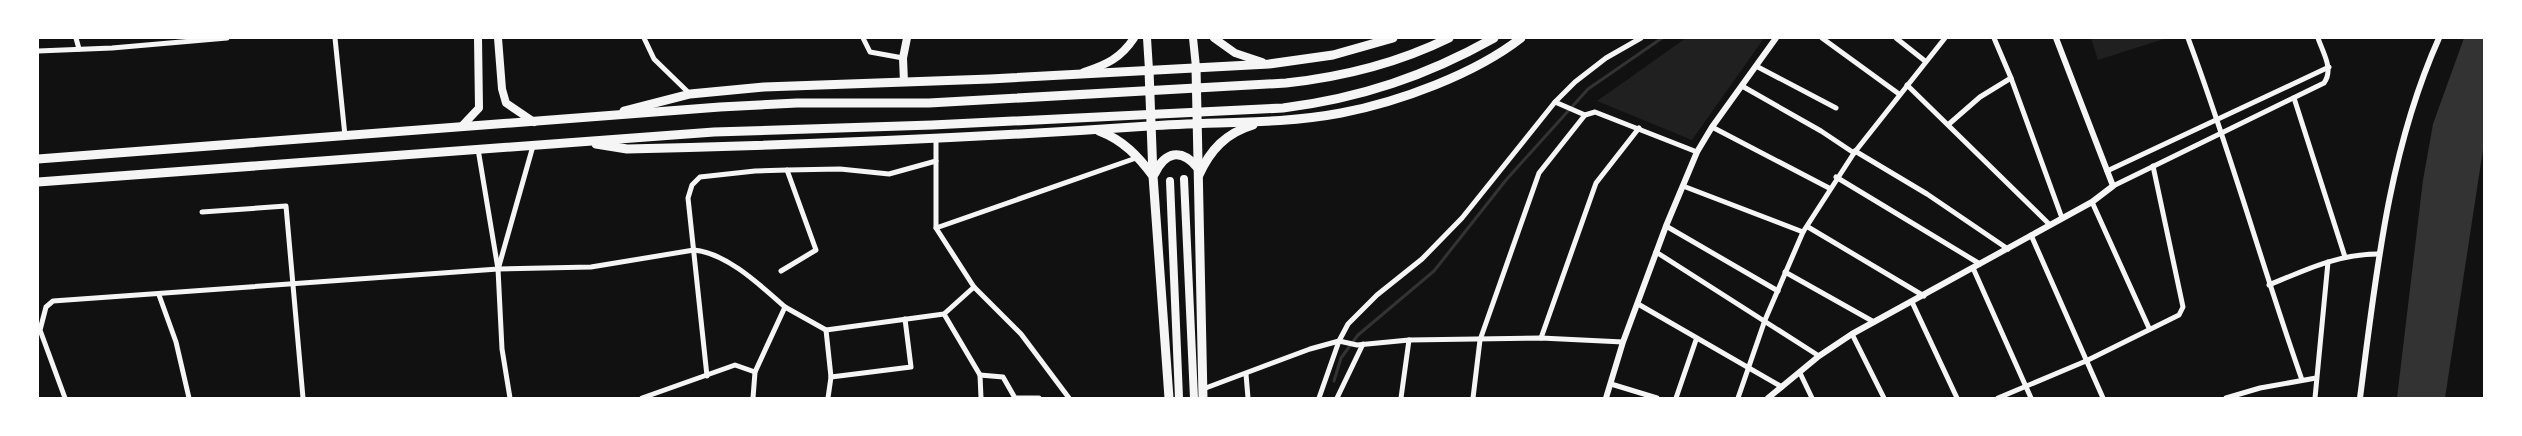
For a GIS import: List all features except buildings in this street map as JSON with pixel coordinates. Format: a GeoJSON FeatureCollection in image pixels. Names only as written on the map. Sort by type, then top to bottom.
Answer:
{"type":"FeatureCollection","features":[{"type":"Feature","properties":{"kind":"highway"},"geometry":{"type":"LineString","coordinates":[[599,117],[690,94],[764,87],[1269,64],[1332,55],[1392,38]]}},
{"type":"Feature","properties":{"kind":"highway"},"geometry":{"type":"LineString","coordinates":[[38,160],[346,137],[462,126],[797,103],[929,103],[1286,83],[1322,79],[1365,70],[1449,38]]}},
{"type":"Feature","properties":{"kind":"highway"},"geometry":{"type":"LineString","coordinates":[[38,182],[331,162],[714,132],[932,126],[1283,108],[1324,103],[1373,92],[1462,56],[1494,38]]}},
{"type":"Feature","properties":{"kind":"highway"},"geometry":{"type":"LineString","coordinates":[[584,142],[627,149],[777,146],[1094,130],[1198,122],[1263,122],[1339,114],[1386,102],[1448,79],[1498,54],[1521,38]]}},
{"type":"Feature","properties":{"kind":"highway"},"geometry":{"type":"LineString","coordinates":[[1196,67],[1203,394]]}},
{"type":"Feature","properties":{"kind":"highway"},"geometry":{"type":"LineString","coordinates":[[1149,70],[1153,176],[1169,398]]}},
{"type":"Feature","properties":{"kind":"highway"},"geometry":{"type":"LineString","coordinates":[[1197,180],[1209,154],[1220,143],[1237,130],[1263,122]]}},
{"type":"Feature","properties":{"kind":"highway"},"geometry":{"type":"LineString","coordinates":[[1094,130],[1117,140],[1139,157],[1153,176]]}},
{"type":"Feature","properties":{"kind":"highway"},"geometry":{"type":"LineString","coordinates":[[1153,176],[1160,162],[1168,156],[1181,154],[1189,158],[1197,167]]}},
{"type":"Feature","properties":{"kind":"main road"},"geometry":{"type":"LineString","coordinates":[[462,126],[479,108],[477,38]]}},
{"type":"Feature","properties":{"kind":"main road"},"geometry":{"type":"LineString","coordinates":[[498,38],[502,89],[506,104],[534,122]]}},
{"type":"Feature","properties":{"kind":"main road"},"geometry":{"type":"LineString","coordinates":[[904,82],[903,58],[908,38]]}},
{"type":"Feature","properties":{"kind":"main road"},"geometry":{"type":"LineString","coordinates":[[1078,74],[1108,64],[1128,47],[1134,38]]}},
{"type":"Feature","properties":{"kind":"main road"},"geometry":{"type":"LineString","coordinates":[[1147,38],[1149,70]]}},
{"type":"Feature","properties":{"kind":"main road"},"geometry":{"type":"LineString","coordinates":[[1192,38],[1196,67]]}},
{"type":"Feature","properties":{"kind":"main road"},"geometry":{"type":"LineString","coordinates":[[1214,38],[1235,53],[1269,64]]}},
{"type":"Feature","properties":{"kind":"main road"},"geometry":{"type":"LineString","coordinates":[[1184,179],[1194,398]]}},
{"type":"Feature","properties":{"kind":"main road"},"geometry":{"type":"LineString","coordinates":[[1170,181],[1179,398]]}},
{"type":"Feature","properties":{"kind":"street"},"geometry":{"type":"LineString","coordinates":[[76,38],[79,49]]}},
{"type":"Feature","properties":{"kind":"street"},"geometry":{"type":"LineString","coordinates":[[38,50],[79,49],[227,38]]}},
{"type":"Feature","properties":{"kind":"street"},"geometry":{"type":"LineString","coordinates":[[335,38],[346,137]]}},
{"type":"Feature","properties":{"kind":"street"},"geometry":{"type":"LineString","coordinates":[[644,38],[654,59],[690,94]]}},
{"type":"Feature","properties":{"kind":"street"},"geometry":{"type":"LineString","coordinates":[[863,38],[870,52],[903,58]]}},
{"type":"Feature","properties":{"kind":"street"},"geometry":{"type":"LineString","coordinates":[[1323,398],[1319,398],[1339,341],[1348,324],[1377,295],[1422,259],[1462,218],[1555,102],[1575,82],[1606,58],[1641,38]]}},
{"type":"Feature","properties":{"kind":"street"},"geometry":{"type":"LineString","coordinates":[[1606,398],[1623,342],[1656,252],[1697,152],[1712,127],[1776,38]]}},
{"type":"Feature","properties":{"kind":"street"},"geometry":{"type":"LineString","coordinates":[[1822,38],[1899,94]]}},
{"type":"Feature","properties":{"kind":"street"},"geometry":{"type":"LineString","coordinates":[[1896,38],[1925,62]]}},
{"type":"Feature","properties":{"kind":"street"},"geometry":{"type":"LineString","coordinates":[[1738,398],[1765,320],[1803,232],[1808,227],[1829,188],[1854,152],[1945,38]]}},
{"type":"Feature","properties":{"kind":"street"},"geometry":{"type":"LineString","coordinates":[[1994,38],[2011,78],[2062,218]]}},
{"type":"Feature","properties":{"kind":"street"},"geometry":{"type":"LineString","coordinates":[[2056,38],[2113,186]]}},
{"type":"Feature","properties":{"kind":"street"},"geometry":{"type":"LineString","coordinates":[[2188,38],[2218,119],[2269,285],[2302,380]]}},
{"type":"Feature","properties":{"kind":"street"},"geometry":{"type":"LineString","coordinates":[[1768,398],[1820,356],[1852,334],[2092,202],[2113,186],[2324,83],[2329,76],[2328,67],[2318,38]]}},
{"type":"Feature","properties":{"kind":"street"},"geometry":{"type":"LineString","coordinates":[[2360,398],[2378,254],[2394,169],[2416,92],[2439,38]]}},
{"type":"Feature","properties":{"kind":"street"},"geometry":{"type":"LineString","coordinates":[[1756,66],[1836,108]]}},
{"type":"Feature","properties":{"kind":"street"},"geometry":{"type":"LineString","coordinates":[[2107,171],[2328,67]]}},
{"type":"Feature","properties":{"kind":"street"},"geometry":{"type":"LineString","coordinates":[[1949,124],[1980,98],[2011,78]]}},
{"type":"Feature","properties":{"kind":"street"},"geometry":{"type":"LineString","coordinates":[[1907,85],[1949,124],[2049,224]]}},
{"type":"Feature","properties":{"kind":"street"},"geometry":{"type":"LineString","coordinates":[[1742,86],[1927,194],[2008,249]]}},
{"type":"Feature","properties":{"kind":"street"},"geometry":{"type":"LineString","coordinates":[[2294,98],[2346,257]]}},
{"type":"Feature","properties":{"kind":"street"},"geometry":{"type":"LineString","coordinates":[[1555,102],[1585,115]]}},
{"type":"Feature","properties":{"kind":"street"},"geometry":{"type":"LineString","coordinates":[[1473,398],[1480,340],[1539,172],[1585,115],[1595,112],[1697,152]]}},
{"type":"Feature","properties":{"kind":"street"},"geometry":{"type":"LineString","coordinates":[[1712,127],[1829,188]]}},
{"type":"Feature","properties":{"kind":"street"},"geometry":{"type":"LineString","coordinates":[[1541,338],[1596,183],[1639,128]]}},
{"type":"Feature","properties":{"kind":"street"},"geometry":{"type":"LineString","coordinates":[[936,138],[936,228],[974,286],[1021,334],[1069,398]]}},
{"type":"Feature","properties":{"kind":"street"},"geometry":{"type":"LineString","coordinates":[[498,269],[533,146]]}},
{"type":"Feature","properties":{"kind":"street"},"geometry":{"type":"LineString","coordinates":[[478,149],[498,269],[502,349],[510,398]]}},
{"type":"Feature","properties":{"kind":"street"},"geometry":{"type":"LineString","coordinates":[[936,228],[1139,157]]}},
{"type":"Feature","properties":{"kind":"street"},"geometry":{"type":"LineString","coordinates":[[706,376],[688,198],[692,185],[700,177],[755,171],[840,169],[889,174],[936,161]]}},
{"type":"Feature","properties":{"kind":"street"},"geometry":{"type":"LineString","coordinates":[[1998,398],[2086,361],[2149,328],[2179,315],[2183,307],[2153,166]]}},
{"type":"Feature","properties":{"kind":"street"},"geometry":{"type":"LineString","coordinates":[[781,271],[816,250],[786,170]]}},
{"type":"Feature","properties":{"kind":"street"},"geometry":{"type":"LineString","coordinates":[[1836,178],[1980,264]]}},
{"type":"Feature","properties":{"kind":"street"},"geometry":{"type":"LineString","coordinates":[[1683,186],[1803,232]]}},
{"type":"Feature","properties":{"kind":"street"},"geometry":{"type":"LineString","coordinates":[[2092,202],[2149,328]]}},
{"type":"Feature","properties":{"kind":"street"},"geometry":{"type":"LineString","coordinates":[[202,212],[286,206],[303,398]]}},
{"type":"Feature","properties":{"kind":"street"},"geometry":{"type":"LineString","coordinates":[[1666,226],[1778,292]]}},
{"type":"Feature","properties":{"kind":"street"},"geometry":{"type":"LineString","coordinates":[[1808,227],[1924,296]]}},
{"type":"Feature","properties":{"kind":"street"},"geometry":{"type":"LineString","coordinates":[[2031,235],[2103,398]]}},
{"type":"Feature","properties":{"kind":"street"},"geometry":{"type":"LineString","coordinates":[[65,398],[40,330],[46,307],[53,301],[293,286],[498,269],[592,267],[694,250],[706,251],[748,275],[785,307],[826,330],[944,314],[974,286]]}},
{"type":"Feature","properties":{"kind":"street"},"geometry":{"type":"LineString","coordinates":[[1656,252],[1820,356]]}},
{"type":"Feature","properties":{"kind":"street"},"geometry":{"type":"LineString","coordinates":[[2269,285],[2354,254],[2378,254]]}},
{"type":"Feature","properties":{"kind":"street"},"geometry":{"type":"LineString","coordinates":[[2315,398],[2328,262]]}},
{"type":"Feature","properties":{"kind":"street"},"geometry":{"type":"LineString","coordinates":[[1974,268],[2031,398]]}},
{"type":"Feature","properties":{"kind":"street"},"geometry":{"type":"LineString","coordinates":[[1785,272],[1874,322]]}},
{"type":"Feature","properties":{"kind":"street"},"geometry":{"type":"LineString","coordinates":[[159,294],[176,342],[189,398]]}},
{"type":"Feature","properties":{"kind":"street"},"geometry":{"type":"LineString","coordinates":[[1912,302],[1957,398]]}},
{"type":"Feature","properties":{"kind":"street"},"geometry":{"type":"LineString","coordinates":[[1638,304],[1696,340],[1782,387]]}},
{"type":"Feature","properties":{"kind":"street"},"geometry":{"type":"LineString","coordinates":[[753,398],[755,372],[785,307]]}},
{"type":"Feature","properties":{"kind":"street"},"geometry":{"type":"LineString","coordinates":[[944,314],[980,374],[982,398]]}},
{"type":"Feature","properties":{"kind":"street"},"geometry":{"type":"LineString","coordinates":[[831,377],[911,367],[905,319]]}},
{"type":"Feature","properties":{"kind":"street"},"geometry":{"type":"LineString","coordinates":[[826,330],[831,377],[828,398]]}},
{"type":"Feature","properties":{"kind":"street"},"geometry":{"type":"LineString","coordinates":[[1852,334],[1884,398]]}},
{"type":"Feature","properties":{"kind":"street"},"geometry":{"type":"LineString","coordinates":[[1203,394],[1246,374],[1310,349],[1339,341],[1360,344],[1409,340],[1541,338],[1623,342]]}},
{"type":"Feature","properties":{"kind":"street"},"geometry":{"type":"LineString","coordinates":[[1401,398],[1409,340]]}},
{"type":"Feature","properties":{"kind":"street"},"geometry":{"type":"LineString","coordinates":[[1676,398],[1696,340]]}},
{"type":"Feature","properties":{"kind":"street"},"geometry":{"type":"LineString","coordinates":[[1337,398],[1360,344]]}},
{"type":"Feature","properties":{"kind":"street"},"geometry":{"type":"LineString","coordinates":[[642,398],[735,366],[755,372]]}},
{"type":"Feature","properties":{"kind":"street"},"geometry":{"type":"LineString","coordinates":[[1800,373],[1812,398]]}},
{"type":"Feature","properties":{"kind":"street"},"geometry":{"type":"LineString","coordinates":[[980,374],[1003,377],[1015,398],[1039,398]]}},
{"type":"Feature","properties":{"kind":"street"},"geometry":{"type":"LineString","coordinates":[[1246,374],[1248,398]]}},
{"type":"Feature","properties":{"kind":"street"},"geometry":{"type":"LineString","coordinates":[[2226,398],[2316,378]]}},
{"type":"Feature","properties":{"kind":"street"},"geometry":{"type":"LineString","coordinates":[[1611,384],[1657,398]]}},
{"type":"Feature","properties":{"kind":"shaded area"},"geometry":{"type":"Polygon","coordinates":[[[1686,38],[1764,38],[1692,140],[1597,101],[1686,38]]]}},
{"type":"Feature","properties":{"kind":"shaded area"},"geometry":{"type":"Polygon","coordinates":[[[2091,38],[2167,38],[2098,60],[2091,38]]]}},
{"type":"Feature","properties":{"kind":"shaded area"},"geometry":{"type":"Polygon","coordinates":[[[2464,38],[2484,38],[2484,143],[2445,398],[2397,398],[2423,180],[2433,124],[2464,38]]]}},
{"type":"Feature","properties":{"kind":"waterway"},"geometry":{"type":"LineString","coordinates":[[1334,381],[1341,358],[1358,335],[1434,271],[1506,180],[1588,89],[1662,38]]}}]}
